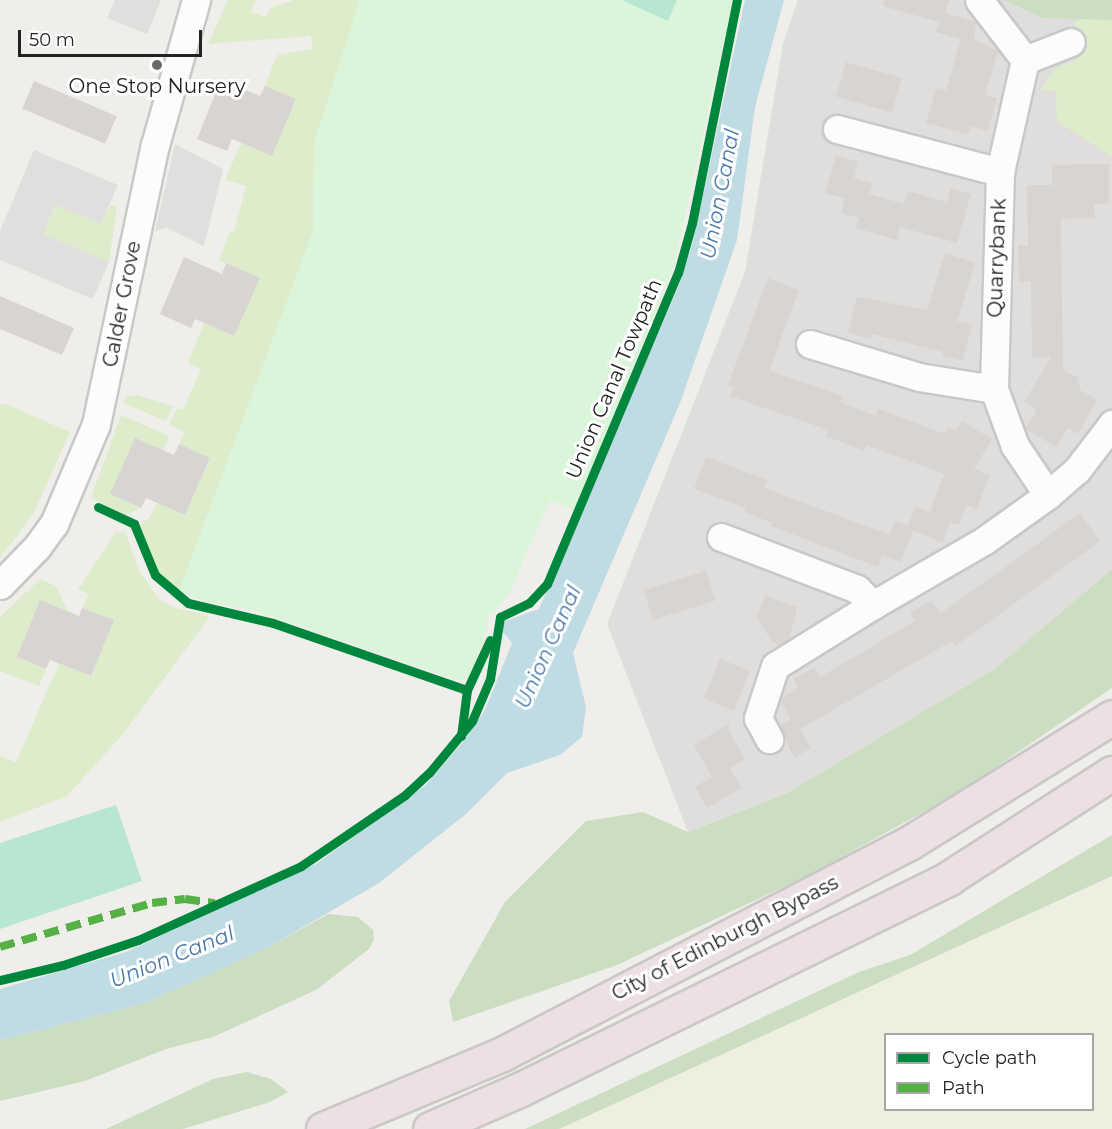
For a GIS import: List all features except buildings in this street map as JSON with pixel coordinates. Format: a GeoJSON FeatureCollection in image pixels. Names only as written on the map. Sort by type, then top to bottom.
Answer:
{"type":"FeatureCollection","features":[{"type":"Feature","properties":{"kind":"highway","name":"City of Edinburgh Bypass"},"geometry":{"type":"LineString","coordinates":[[323,1129],[502,1054],[909,843],[1112,717]]}},
{"type":"Feature","properties":{"kind":"highway"},"geometry":{"type":"LineString","coordinates":[[430,1129],[519,1090],[949,878],[1112,773]]}},
{"type":"Feature","properties":{"kind":"street","name":"Calder Grove"},"geometry":{"type":"LineString","coordinates":[[0,585],[38,547],[54,524],[96,424],[155,145],[196,0]]}},
{"type":"Feature","properties":{"kind":"street"},"geometry":{"type":"LineString","coordinates":[[979,0],[1025,60],[1071,42]]}},
{"type":"Feature","properties":{"kind":"street","name":"Quarrybank"},"geometry":{"type":"LineString","coordinates":[[1025,60],[1000,172],[994,389],[1015,446],[1048,495]]}},
{"type":"Feature","properties":{"kind":"street"},"geometry":{"type":"LineString","coordinates":[[837,129],[1000,172]]}},
{"type":"Feature","properties":{"kind":"street"},"geometry":{"type":"LineString","coordinates":[[810,344],[919,377],[994,389]]}},
{"type":"Feature","properties":{"kind":"street"},"geometry":{"type":"LineString","coordinates":[[769,739],[758,718],[775,666],[873,605],[986,540],[1048,495],[1077,470],[1112,424]]}},
{"type":"Feature","properties":{"kind":"street"},"geometry":{"type":"LineString","coordinates":[[721,537],[857,588],[873,605]]}},
{"type":"Feature","properties":{"kind":"shaded area"},"geometry":{"type":"Polygon","coordinates":[[[115,0],[161,0],[147,34],[107,18],[115,0]]]}},
{"type":"Feature","properties":{"kind":"shaded area"},"geometry":{"type":"Polygon","coordinates":[[[798,0],[1004,0],[1112,20],[1112,569],[993,670],[785,794],[688,832],[607,624],[745,272],[783,44],[798,0]]]}},
{"type":"Feature","properties":{"kind":"shaded area"},"geometry":{"type":"Polygon","coordinates":[[[175,144],[223,169],[204,246],[167,228],[155,231],[175,144]]]}},
{"type":"Feature","properties":{"kind":"shaded area"},"geometry":{"type":"Polygon","coordinates":[[[34,150],[118,185],[101,224],[55,205],[43,234],[109,262],[93,299],[0,260],[0,231],[34,150]]]}},
{"type":"Feature","properties":{"kind":"green space"},"geometry":{"type":"Polygon","coordinates":[[[228,0],[256,0],[251,12],[265,17],[272,7],[294,0],[360,0],[314,143],[313,232],[179,591],[154,569],[139,525],[150,517],[157,503],[185,515],[210,459],[179,444],[185,432],[169,425],[177,408],[183,410],[201,369],[188,363],[204,323],[234,336],[259,278],[219,260],[230,231],[234,232],[246,186],[225,180],[241,143],[272,156],[296,99],[265,86],[277,55],[312,49],[311,36],[208,44],[228,0]]]}},
{"type":"Feature","properties":{"kind":"green space"},"geometry":{"type":"Polygon","coordinates":[[[360,0],[733,0],[674,266],[575,510],[550,500],[510,591],[498,609],[486,616],[489,623],[469,677],[459,681],[253,610],[203,601],[179,591],[313,232],[314,143],[360,0]]]}},
{"type":"Feature","properties":{"kind":"green space"},"geometry":{"type":"Polygon","coordinates":[[[622,0],[677,0],[668,21],[622,0]]]}},
{"type":"Feature","properties":{"kind":"green space"},"geometry":{"type":"Polygon","coordinates":[[[1004,0],[1112,0],[1112,20],[1043,18],[1004,0]]]}},
{"type":"Feature","properties":{"kind":"green space"},"geometry":{"type":"Polygon","coordinates":[[[1112,0],[1112,157],[1057,121],[1056,91],[1040,90],[1056,68],[1080,58],[1074,23],[1103,10],[1112,0]]]}},
{"type":"Feature","properties":{"kind":"green space"},"geometry":{"type":"Polygon","coordinates":[[[55,205],[101,224],[110,205],[117,207],[109,262],[43,234],[55,205]]]}},
{"type":"Feature","properties":{"kind":"green space"},"geometry":{"type":"Polygon","coordinates":[[[137,395],[173,406],[166,421],[123,403],[127,396],[137,395]]]}},
{"type":"Feature","properties":{"kind":"green space"},"geometry":{"type":"Polygon","coordinates":[[[6,404],[70,432],[34,513],[0,558],[0,405],[6,404]]]}},
{"type":"Feature","properties":{"kind":"green space"},"geometry":{"type":"Polygon","coordinates":[[[121,415],[169,436],[163,451],[110,494],[141,508],[126,515],[91,498],[121,415]]]}},
{"type":"Feature","properties":{"kind":"green space"},"geometry":{"type":"Polygon","coordinates":[[[125,531],[139,571],[160,600],[175,608],[210,616],[124,733],[67,796],[0,822],[0,756],[16,762],[59,664],[91,676],[113,621],[82,608],[89,594],[78,589],[116,532],[125,531]]]}},
{"type":"Feature","properties":{"kind":"green space"},"geometry":{"type":"Polygon","coordinates":[[[1112,569],[1112,688],[958,793],[807,876],[617,965],[453,1022],[449,1001],[505,902],[586,821],[643,812],[688,832],[785,794],[993,670],[1112,569]]]}},
{"type":"Feature","properties":{"kind":"green space"},"geometry":{"type":"Polygon","coordinates":[[[40,579],[56,586],[68,612],[40,601],[17,657],[46,669],[39,686],[0,671],[0,617],[40,579]]]}},
{"type":"Feature","properties":{"kind":"green space"},"geometry":{"type":"Polygon","coordinates":[[[116,805],[142,881],[0,929],[0,843],[116,805]]]}},
{"type":"Feature","properties":{"kind":"green space"},"geometry":{"type":"Polygon","coordinates":[[[1112,835],[1112,876],[559,1129],[525,1129],[859,972],[910,955],[1112,835]]]}},
{"type":"Feature","properties":{"kind":"green space"},"geometry":{"type":"Polygon","coordinates":[[[1112,878],[1112,1129],[559,1129],[1112,878]]]}},
{"type":"Feature","properties":{"kind":"green space"},"geometry":{"type":"Polygon","coordinates":[[[328,914],[358,917],[373,930],[374,940],[369,949],[316,990],[213,1037],[166,1049],[85,1081],[0,1101],[0,1040],[143,1004],[269,947],[328,914]]]}},
{"type":"Feature","properties":{"kind":"green space"},"geometry":{"type":"Polygon","coordinates":[[[247,1072],[271,1079],[288,1092],[270,1102],[183,1129],[106,1129],[213,1079],[247,1072]]]}},
{"type":"Feature","properties":{"kind":"water","name":"Union Canal"},"geometry":{"type":"Polygon","coordinates":[[[745,0],[784,0],[755,107],[737,240],[680,403],[573,653],[586,707],[582,737],[560,755],[507,773],[466,814],[379,883],[269,947],[143,1004],[0,1040],[0,989],[126,952],[316,864],[427,784],[466,738],[485,710],[512,643],[502,631],[505,621],[539,609],[680,283],[693,242],[745,0]]]}},
{"type":"Feature","properties":{"kind":"marked path"},"geometry":{"type":"LineString","coordinates":[[0,947],[152,903],[185,899],[215,903]]}},
{"type":"Feature","properties":{"kind":"cycle path","name":"Union Canal Towpath"},"geometry":{"type":"LineString","coordinates":[[0,980],[63,965],[138,940],[301,866],[405,795],[429,773],[472,721],[490,679],[500,617],[529,603],[547,584],[678,273],[692,223],[737,0]]}},
{"type":"Feature","properties":{"kind":"cycle path"},"geometry":{"type":"LineString","coordinates":[[98,507],[134,524],[155,575],[188,603],[273,623],[467,690]]}},
{"type":"Feature","properties":{"kind":"cycle path"},"geometry":{"type":"LineString","coordinates":[[461,736],[467,690],[490,640]]}},
{"type":"Feature","properties":{"kind":"place","name":"One Stop Nursery"},"geometry":{"type":"Point","coordinates":[157,65]}}]}
